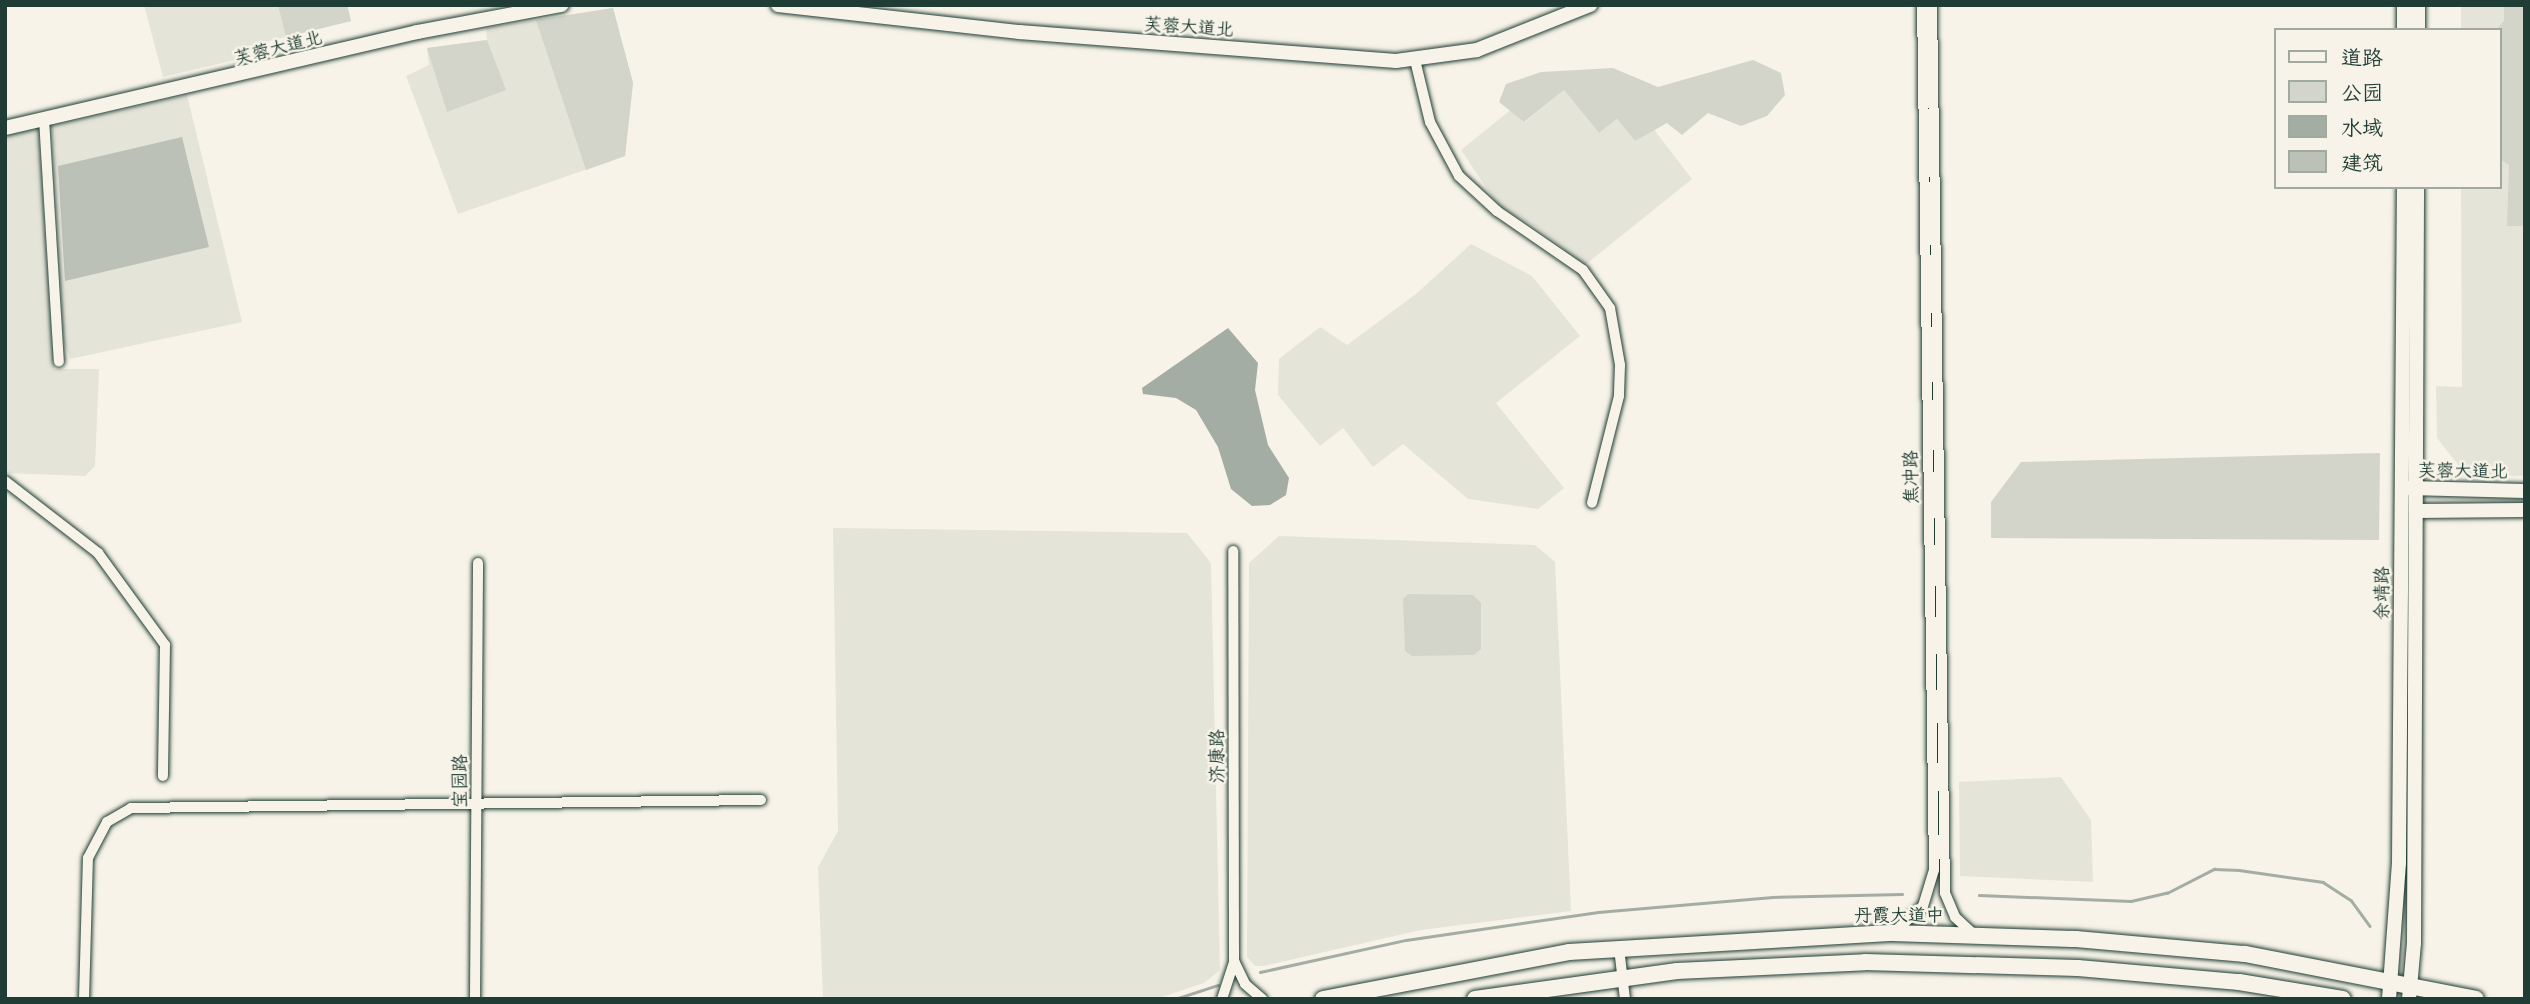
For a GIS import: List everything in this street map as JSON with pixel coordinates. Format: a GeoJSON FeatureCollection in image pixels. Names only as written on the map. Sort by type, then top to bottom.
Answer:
{"type":"FeatureCollection","features":[{"type":"Feature","properties":{"kind":"main road","name":"芙蓉大道北"},"geometry":{"type":"LineString","coordinates":[[5,128],[416,32],[561,5]]}},
{"type":"Feature","properties":{"kind":"main road","name":"芙蓉大道北"},"geometry":{"type":"LineString","coordinates":[[778,5],[1033,34],[1415,60],[1503,42],[1590,5]]}},
{"type":"Feature","properties":{"kind":"main road"},"geometry":{"type":"LineString","coordinates":[[2404,5],[2404,28]]}},
{"type":"Feature","properties":{"kind":"main road"},"geometry":{"type":"LineString","coordinates":[[2418,5],[2418,28]]}},
{"type":"Feature","properties":{"kind":"main road","name":"余靖路"},"geometry":{"type":"LineString","coordinates":[[2404,189],[2409,488],[2416,511],[2410,991]]}},
{"type":"Feature","properties":{"kind":"main road","name":"余靖路"},"geometry":{"type":"LineString","coordinates":[[2389,999],[2399,863],[2417,189]]}},
{"type":"Feature","properties":{"kind":"main road","name":"芙蓉大道北"},"geometry":{"type":"LineString","coordinates":[[2409,488],[2525,491]]}},
{"type":"Feature","properties":{"kind":"main road"},"geometry":{"type":"LineString","coordinates":[[2416,511],[2525,510]]}},
{"type":"Feature","properties":{"kind":"main road","name":"丹霞大道中"},"geometry":{"type":"LineString","coordinates":[[1323,999],[1505,961],[1619,948],[1893,933],[1972,933],[2245,954],[2392,979],[2410,991],[2476,999]]}},
{"type":"Feature","properties":{"kind":"main road"},"geometry":{"type":"LineString","coordinates":[[1475,999],[1622,978],[1749,967],[1937,963],[2166,975],[2343,999]]}},
{"type":"Feature","properties":{"kind":"street","name":"焦冲路"},"geometry":{"type":"LineString","coordinates":[[1893,933],[1923,906],[1934,870],[1922,5]]}},
{"type":"Feature","properties":{"kind":"street","name":"焦冲路"},"geometry":{"type":"LineString","coordinates":[[1932,5],[1945,893],[1955,917],[1972,933]]}},
{"type":"Feature","properties":{"kind":"street"},"geometry":{"type":"LineString","coordinates":[[1415,60],[1430,122],[1459,176],[1496,211],[1583,270],[1610,308],[1620,365],[1619,397],[1592,503]]}},
{"type":"Feature","properties":{"kind":"street"},"geometry":{"type":"LineString","coordinates":[[44,120],[59,362]]}},
{"type":"Feature","properties":{"kind":"street"},"geometry":{"type":"LineString","coordinates":[[5,481],[98,553],[166,645],[163,776]]}},
{"type":"Feature","properties":{"kind":"street","name":"济康路"},"geometry":{"type":"LineString","coordinates":[[1222,999],[1234,961],[1233,551]]}},
{"type":"Feature","properties":{"kind":"street","name":"宝园路"},"geometry":{"type":"LineString","coordinates":[[475,999],[478,563]]}},
{"type":"Feature","properties":{"kind":"street"},"geometry":{"type":"LineString","coordinates":[[84,999],[88,858],[99,831],[122,811],[144,805],[761,800]]}},
{"type":"Feature","properties":{"kind":"street"},"geometry":{"type":"LineString","coordinates":[[1619,948],[1625,999]]}},
{"type":"Feature","properties":{"kind":"street"},"geometry":{"type":"LineString","coordinates":[[1234,961],[1245,984],[1262,999]]}},
{"type":"Feature","properties":{"kind":"shaded area"},"geometry":{"type":"Polygon","coordinates":[[[144,5],[347,5],[351,21],[249,46],[251,56],[163,77],[144,5]]]}},
{"type":"Feature","properties":{"kind":"shaded area"},"geometry":{"type":"Polygon","coordinates":[[[2461,5],[2525,5],[2525,476],[2466,475],[2437,438],[2436,386],[2462,387],[2461,189],[2502,189],[2502,28],[2461,28],[2461,5]]]}},
{"type":"Feature","properties":{"kind":"shaded area"},"geometry":{"type":"Polygon","coordinates":[[[613,8],[633,83],[625,156],[458,214],[406,76],[429,65],[427,48],[487,40],[486,28],[613,8]]]}},
{"type":"Feature","properties":{"kind":"shaded area"},"geometry":{"type":"Polygon","coordinates":[[[1564,90],[1599,133],[1617,119],[1635,141],[1652,127],[1692,179],[1585,265],[1536,227],[1499,207],[1461,150],[1513,108],[1525,122],[1564,90]]]}},
{"type":"Feature","properties":{"kind":"shaded area"},"geometry":{"type":"Polygon","coordinates":[[[187,95],[242,322],[70,359],[64,343],[52,126],[187,95]]]}},
{"type":"Feature","properties":{"kind":"shaded area"},"geometry":{"type":"Polygon","coordinates":[[[38,127],[54,369],[99,369],[95,466],[85,476],[5,473],[5,135],[38,127]]]}},
{"type":"Feature","properties":{"kind":"shaded area"},"geometry":{"type":"Polygon","coordinates":[[[1471,244],[1532,276],[1580,336],[1496,403],[1564,488],[1538,509],[1468,499],[1403,444],[1373,467],[1343,428],[1320,446],[1278,395],[1279,359],[1320,327],[1347,345],[1416,294],[1471,244]]]}},
{"type":"Feature","properties":{"kind":"shaded area"},"geometry":{"type":"Polygon","coordinates":[[[833,528],[1187,533],[1211,563],[1220,970],[1204,983],[1156,999],[823,999],[818,867],[838,831],[833,528]]]}},
{"type":"Feature","properties":{"kind":"shaded area"},"geometry":{"type":"Polygon","coordinates":[[[1279,536],[1535,545],[1555,562],[1571,911],[1421,930],[1264,966],[1255,966],[1247,957],[1249,563],[1279,536]]]}},
{"type":"Feature","properties":{"kind":"shaded area"},"geometry":{"type":"Polygon","coordinates":[[[2061,777],[2091,820],[2093,882],[1960,876],[1959,782],[2061,777]]]}},
{"type":"Feature","properties":{"kind":"green space"},"geometry":{"type":"Polygon","coordinates":[[[278,5],[347,5],[351,21],[286,37],[278,5]]]}},
{"type":"Feature","properties":{"kind":"green space"},"geometry":{"type":"Polygon","coordinates":[[[2504,5],[2525,5],[2525,226],[2507,226],[2509,165],[2502,160],[2502,28],[2498,28],[2504,21],[2504,5]]]}},
{"type":"Feature","properties":{"kind":"green space"},"geometry":{"type":"Polygon","coordinates":[[[613,8],[633,83],[625,156],[586,170],[536,20],[613,8]]]}},
{"type":"Feature","properties":{"kind":"green space"},"geometry":{"type":"Polygon","coordinates":[[[487,40],[506,90],[447,112],[427,48],[487,40]]]}},
{"type":"Feature","properties":{"kind":"green space"},"geometry":{"type":"Polygon","coordinates":[[[1753,60],[1781,73],[1785,95],[1767,116],[1741,126],[1708,113],[1682,135],[1667,123],[1635,141],[1617,119],[1599,133],[1564,90],[1524,122],[1499,102],[1506,84],[1541,72],[1613,68],[1658,87],[1753,60]]]}},
{"type":"Feature","properties":{"kind":"green space"},"geometry":{"type":"Polygon","coordinates":[[[2380,453],[2379,540],[1991,538],[1991,502],[2021,462],[2380,453]]]}},
{"type":"Feature","properties":{"kind":"green space"},"geometry":{"type":"Polygon","coordinates":[[[1408,594],[1473,595],[1481,603],[1481,649],[1474,655],[1412,656],[1405,651],[1403,599],[1408,594]]]}},
{"type":"Feature","properties":{"kind":"water"},"geometry":{"type":"Polygon","coordinates":[[[1228,328],[1258,363],[1255,390],[1268,445],[1289,478],[1286,495],[1270,505],[1252,506],[1231,489],[1218,447],[1196,410],[1176,398],[1143,394],[1142,388],[1228,328]]]}},
{"type":"Feature","properties":{"kind":"building"},"geometry":{"type":"Polygon","coordinates":[[[182,137],[209,247],[65,281],[58,166],[182,137]]]}},
{"type":"Feature","properties":{"kind":"waterway"},"geometry":{"type":"LineString","coordinates":[[1979,895],[2131,901],[2167,893],[2214,869],[2239,870],[2323,882],[2351,900],[2370,926]]}},
{"type":"Feature","properties":{"kind":"waterway"},"geometry":{"type":"LineString","coordinates":[[1260,972],[1406,940],[1598,912],[1772,897],[1902,894]]}},
{"type":"Feature","properties":{"kind":"waterway"},"geometry":{"type":"LineString","coordinates":[[1175,999],[1218,985]]}}]}
